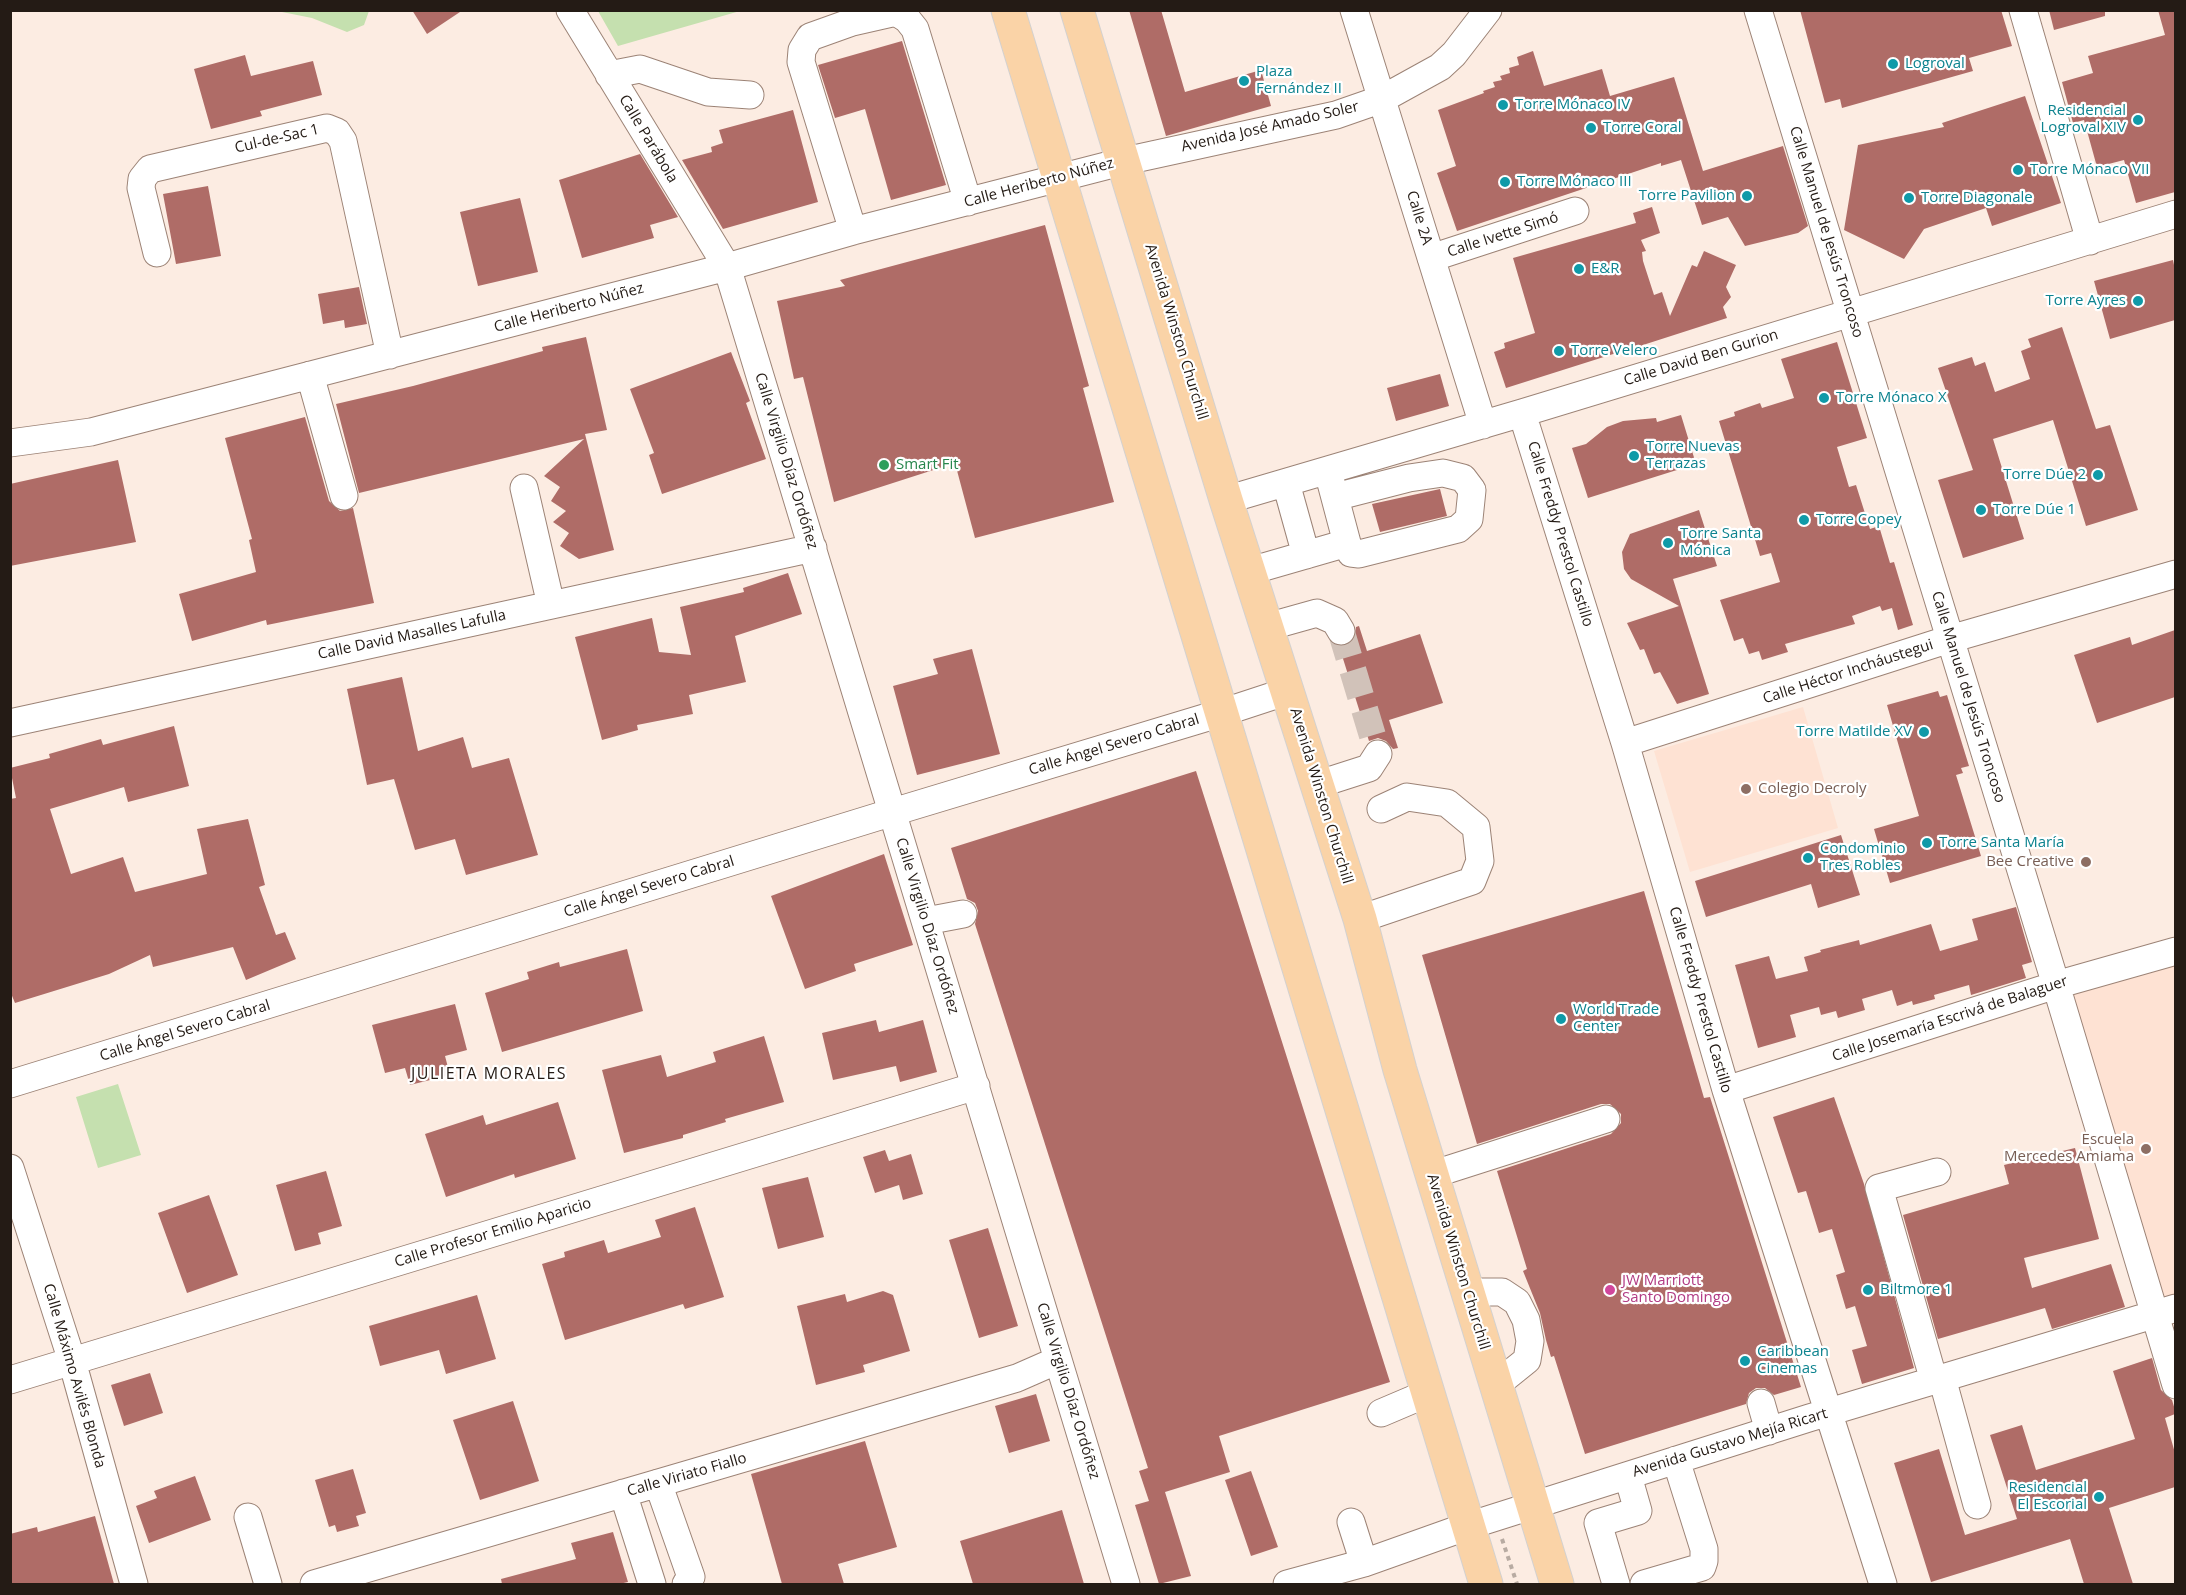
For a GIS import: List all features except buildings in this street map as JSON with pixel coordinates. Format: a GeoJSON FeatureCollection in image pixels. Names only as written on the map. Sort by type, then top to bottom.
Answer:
{"type":"FeatureCollection","features":[{"type":"Feature","properties":{"kind":"main road"},"geometry":{"type":"LineString","coordinates":[[1008,10],[1486,1584]]}},
{"type":"Feature","properties":{"kind":"main road","name":"Avenida Winston Churchill"},"geometry":{"type":"LineString","coordinates":[[1077,10],[1125,161],[1226,500],[1360,919],[1431,1175],[1557,1584]]}},
{"type":"Feature","properties":{"kind":"street","name":"Calle Parábola"},"geometry":{"type":"LineString","coordinates":[[570,10],[727,267]]}},
{"type":"Feature","properties":{"kind":"street","name":"Calle 2A"},"geometry":{"type":"LineString","coordinates":[[1354,10],[1483,425]]}},
{"type":"Feature","properties":{"kind":"street","name":"Avenida José Amado Soler"},"geometry":{"type":"LineString","coordinates":[[1125,161],[1336,115],[1382,99],[1440,67],[1454,54],[1488,10]]}},
{"type":"Feature","properties":{"kind":"street","name":"Calle Manuel de Jesús Troncoso"},"geometry":{"type":"LineString","coordinates":[[1758,10],[2056,985],[2164,1311],[2175,1385]]}},
{"type":"Feature","properties":{"kind":"street"},"geometry":{"type":"LineString","coordinates":[[2023,10],[2090,241]]}},
{"type":"Feature","properties":{"kind":"street"},"geometry":{"type":"LineString","coordinates":[[853,231],[801,62],[802,50],[810,37],[852,22],[896,12],[908,19],[915,29],[968,202]]}},
{"type":"Feature","properties":{"kind":"street"},"geometry":{"type":"LineString","coordinates":[[609,75],[640,69],[708,92],[750,95]]}},
{"type":"Feature","properties":{"kind":"street","name":"Cul-de-Sac 1"},"geometry":{"type":"LineString","coordinates":[[157,253],[141,188],[142,178],[150,169],[327,128],[337,132],[343,141],[390,354]]}},
{"type":"Feature","properties":{"kind":"street","name":"Calle Heriberto Núñez"},"geometry":{"type":"LineString","coordinates":[[10,443],[91,432],[1125,161]]}},
{"type":"Feature","properties":{"kind":"street","name":"Calle Ivette Simó"},"geometry":{"type":"LineString","coordinates":[[1431,258],[1575,211]]}},
{"type":"Feature","properties":{"kind":"street","name":"Calle David Ben Gurion"},"geometry":{"type":"LineString","coordinates":[[1226,500],[1483,425],[1850,311],[2175,214]]}},
{"type":"Feature","properties":{"kind":"street","name":"Calle Virgilio Díaz Ordóñez"},"geometry":{"type":"LineString","coordinates":[[727,267],[1126,1584]]}},
{"type":"Feature","properties":{"kind":"street"},"geometry":{"type":"LineString","coordinates":[[310,375],[344,496]]}},
{"type":"Feature","properties":{"kind":"street","name":"Calle Freddy Prestol Castillo"},"geometry":{"type":"LineString","coordinates":[[1522,413],[1625,743],[1726,1090],[1883,1584]]}},
{"type":"Feature","properties":{"kind":"street"},"geometry":{"type":"LineString","coordinates":[[1328,470],[1335,497],[1347,543],[1351,553],[1359,554],[1458,529],[1469,519],[1472,490],[1463,478],[1443,473],[1409,478],[1335,497]]}},
{"type":"Feature","properties":{"kind":"street"},"geometry":{"type":"LineString","coordinates":[[1286,483],[1306,555]]}},
{"type":"Feature","properties":{"kind":"street"},"geometry":{"type":"LineString","coordinates":[[524,488],[551,605]]}},
{"type":"Feature","properties":{"kind":"street"},"geometry":{"type":"LineString","coordinates":[[1250,572],[1347,543]]}},
{"type":"Feature","properties":{"kind":"street","name":"Calle David Masalles Lafulla"},"geometry":{"type":"LineString","coordinates":[[10,723],[813,548]]}},
{"type":"Feature","properties":{"kind":"street","name":"Calle Héctor Incháustegui"},"geometry":{"type":"LineString","coordinates":[[1625,743],[1950,639],[2175,574]]}},
{"type":"Feature","properties":{"kind":"street"},"geometry":{"type":"LineString","coordinates":[[1267,627],[1317,613],[1335,621],[1341,631]]}},
{"type":"Feature","properties":{"kind":"street","name":"Calle Ángel Severo Cabral"},"geometry":{"type":"LineString","coordinates":[[10,1084],[1221,713],[1288,690]]}},
{"type":"Feature","properties":{"kind":"street"},"geometry":{"type":"LineString","coordinates":[[1316,785],[1369,768],[1378,754]]}},
{"type":"Feature","properties":{"kind":"street"},"geometry":{"type":"LineString","coordinates":[[1360,919],[1472,881],[1480,861],[1476,827],[1447,803],[1407,797],[1381,809]]}},
{"type":"Feature","properties":{"kind":"street"},"geometry":{"type":"LineString","coordinates":[[926,921],[963,914]]}},
{"type":"Feature","properties":{"kind":"street","name":"Calle Josemaría Escrivá de Balaguer"},"geometry":{"type":"LineString","coordinates":[[1726,1090],[2056,985],[2175,951]]}},
{"type":"Feature","properties":{"kind":"street","name":"Calle Profesor Emilio Aparicio"},"geometry":{"type":"LineString","coordinates":[[10,1380],[976,1086]]}},
{"type":"Feature","properties":{"kind":"street"},"geometry":{"type":"LineString","coordinates":[[1431,1175],[1606,1119]]}},
{"type":"Feature","properties":{"kind":"street","name":"Calle Máximo Avilés Blonda"},"geometry":{"type":"LineString","coordinates":[[10,1168],[72,1361],[134,1584]]}},
{"type":"Feature","properties":{"kind":"street"},"geometry":{"type":"LineString","coordinates":[[1937,1172],[1879,1188],[1977,1505]]}},
{"type":"Feature","properties":{"kind":"street"},"geometry":{"type":"LineString","coordinates":[[1467,1292],[1502,1292],[1516,1302],[1526,1320],[1530,1341],[1527,1360],[1496,1385]]}},
{"type":"Feature","properties":{"kind":"street","name":"Avenida Gustavo Mejía Ricart"},"geometry":{"type":"LineString","coordinates":[[1287,1584],[1329,1579],[1364,1563],[1468,1526],[1828,1412],[2164,1311]]}},
{"type":"Feature","properties":{"kind":"street","name":"Calle Viriato Fiallo"},"geometry":{"type":"LineString","coordinates":[[314,1584],[1017,1378],[1058,1360]]}},
{"type":"Feature","properties":{"kind":"street"},"geometry":{"type":"LineString","coordinates":[[1381,1413],[1428,1393]]}},
{"type":"Feature","properties":{"kind":"street"},"geometry":{"type":"LineString","coordinates":[[1761,1403],[1769,1431]]}},
{"type":"Feature","properties":{"kind":"street"},"geometry":{"type":"LineString","coordinates":[[1644,1584],[1702,1567],[1704,1560],[1704,1549],[1676,1460]]}},
{"type":"Feature","properties":{"kind":"street"},"geometry":{"type":"LineString","coordinates":[[1617,1584],[1598,1523],[1638,1511],[1628,1476]]}},
{"type":"Feature","properties":{"kind":"street"},"geometry":{"type":"LineString","coordinates":[[658,1483],[691,1577],[686,1584]]}},
{"type":"Feature","properties":{"kind":"street"},"geometry":{"type":"LineString","coordinates":[[623,1493],[652,1584]]}},
{"type":"Feature","properties":{"kind":"street"},"geometry":{"type":"LineString","coordinates":[[248,1517],[268,1584]]}},
{"type":"Feature","properties":{"kind":"street"},"geometry":{"type":"LineString","coordinates":[[1351,1522],[1364,1563]]}},
{"type":"Feature","properties":{"kind":"shaded area","name":"Colegio Decroly"},"geometry":{"type":"Polygon","coordinates":[[[1803,707],[1838,828],[1690,872],[1654,751],[1803,707]]]}},
{"type":"Feature","properties":{"kind":"shaded area","name":"Escuela Mercedes Amiama"},"geometry":{"type":"Polygon","coordinates":[[[2175,963],[2175,1305],[2163,1308],[2071,994],[2175,963]]]}},
{"type":"Feature","properties":{"kind":"green space"},"geometry":{"type":"Polygon","coordinates":[[[277,11],[369,11],[364,25],[347,32],[312,18],[277,11]]]}},
{"type":"Feature","properties":{"kind":"green space"},"geometry":{"type":"Polygon","coordinates":[[[598,11],[740,11],[618,46],[598,11]]]}},
{"type":"Feature","properties":{"kind":"green space"},"geometry":{"type":"Polygon","coordinates":[[[118,1084],[141,1155],[98,1168],[76,1097],[118,1084]]]}},
{"type":"Feature","properties":{"kind":"tunnel"},"geometry":{"type":"LineString","coordinates":[[1341,631],[1378,754]]}},
{"type":"Feature","properties":{"kind":"place","name":"Logroval"},"geometry":{"type":"Point","coordinates":[1893,64]}},
{"type":"Feature","properties":{"kind":"place","name":"Plaza Fernández II"},"geometry":{"type":"Point","coordinates":[1244,81]}},
{"type":"Feature","properties":{"kind":"place","name":"Torre Mónaco IV"},"geometry":{"type":"Point","coordinates":[1503,105]}},
{"type":"Feature","properties":{"kind":"place","name":"Residencial Logroval XIV"},"geometry":{"type":"Point","coordinates":[2138,120]}},
{"type":"Feature","properties":{"kind":"place","name":"Torre Coral"},"geometry":{"type":"Point","coordinates":[1591,128]}},
{"type":"Feature","properties":{"kind":"place","name":"Torre Mónaco VII"},"geometry":{"type":"Point","coordinates":[2018,170]}},
{"type":"Feature","properties":{"kind":"place","name":"Torre Mónaco III"},"geometry":{"type":"Point","coordinates":[1505,182]}},
{"type":"Feature","properties":{"kind":"place","name":"Torre Pavilion"},"geometry":{"type":"Point","coordinates":[1747,196]}},
{"type":"Feature","properties":{"kind":"place","name":"Torre Diagonale"},"geometry":{"type":"Point","coordinates":[1909,198]}},
{"type":"Feature","properties":{"kind":"place","name":"E&R"},"geometry":{"type":"Point","coordinates":[1579,269]}},
{"type":"Feature","properties":{"kind":"place","name":"Torre Ayres"},"geometry":{"type":"Point","coordinates":[2138,301]}},
{"type":"Feature","properties":{"kind":"place","name":"Torre Velero"},"geometry":{"type":"Point","coordinates":[1559,351]}},
{"type":"Feature","properties":{"kind":"place","name":"Torre Mónaco X"},"geometry":{"type":"Point","coordinates":[1824,398]}},
{"type":"Feature","properties":{"kind":"place","name":"Torre Nuevas Terrazas"},"geometry":{"type":"Point","coordinates":[1634,456]}},
{"type":"Feature","properties":{"kind":"place","name":"Smart Fit"},"geometry":{"type":"Point","coordinates":[884,465]}},
{"type":"Feature","properties":{"kind":"place","name":"Torre Dúe 2"},"geometry":{"type":"Point","coordinates":[2098,475]}},
{"type":"Feature","properties":{"kind":"place","name":"Torre Dúe 1"},"geometry":{"type":"Point","coordinates":[1981,510]}},
{"type":"Feature","properties":{"kind":"place","name":"Torre Copey"},"geometry":{"type":"Point","coordinates":[1804,520]}},
{"type":"Feature","properties":{"kind":"place","name":"Torre Santa Mónica"},"geometry":{"type":"Point","coordinates":[1668,543]}},
{"type":"Feature","properties":{"kind":"place","name":"Torre Matilde XV"},"geometry":{"type":"Point","coordinates":[1924,732]}},
{"type":"Feature","properties":{"kind":"place","name":"Colegio Decroly"},"geometry":{"type":"Point","coordinates":[1746,789]}},
{"type":"Feature","properties":{"kind":"place","name":"Torre Santa María"},"geometry":{"type":"Point","coordinates":[1927,843]}},
{"type":"Feature","properties":{"kind":"place","name":"Condominio Tres Robles"},"geometry":{"type":"Point","coordinates":[1808,858]}},
{"type":"Feature","properties":{"kind":"place","name":"Bee Creative"},"geometry":{"type":"Point","coordinates":[2086,862]}},
{"type":"Feature","properties":{"kind":"place","name":"World Trade Center"},"geometry":{"type":"Point","coordinates":[1561,1019]}},
{"type":"Feature","properties":{"kind":"place","name":"Escuela Mercedes Amiama"},"geometry":{"type":"Point","coordinates":[2146,1149]}},
{"type":"Feature","properties":{"kind":"place","name":"JW Marriott Santo Domingo"},"geometry":{"type":"Point","coordinates":[1610,1290]}},
{"type":"Feature","properties":{"kind":"place","name":"Biltmore 1"},"geometry":{"type":"Point","coordinates":[1868,1290]}},
{"type":"Feature","properties":{"kind":"place","name":"Caribbean Cinemas"},"geometry":{"type":"Point","coordinates":[1745,1361]}},
{"type":"Feature","properties":{"kind":"place","name":"Residencial El Escorial"},"geometry":{"type":"Point","coordinates":[2099,1497]}},
{"type":"Feature","properties":{"kind":"district","name":"JULIETA MORALES"},"geometry":{"type":"Point","coordinates":[489,1074]}}]}
